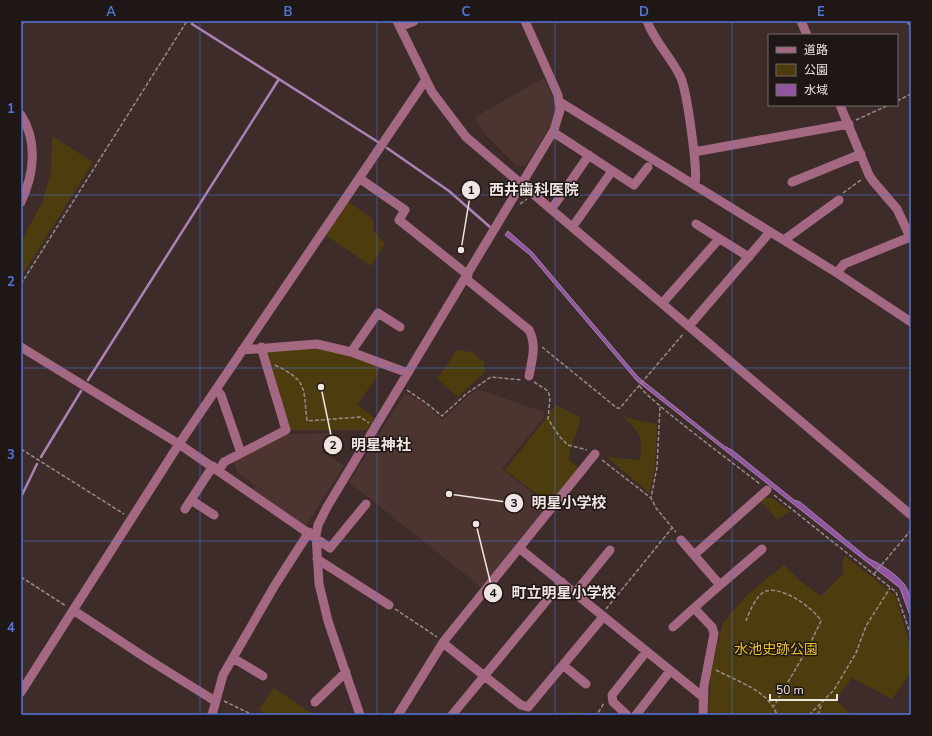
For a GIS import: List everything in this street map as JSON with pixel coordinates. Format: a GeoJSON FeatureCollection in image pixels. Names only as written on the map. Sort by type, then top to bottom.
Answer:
{"type":"FeatureCollection","features":[{"type":"Feature","properties":{"kind":"street"},"geometry":{"type":"LineString","coordinates":[[414,21],[399,24],[426,80],[443,109],[466,137],[911,515]]}},
{"type":"Feature","properties":{"kind":"street"},"geometry":{"type":"LineString","coordinates":[[212,715],[223,675],[275,585],[312,535],[327,507],[553,132],[558,116],[560,102],[526,21]]}},
{"type":"Feature","properties":{"kind":"street"},"geometry":{"type":"LineString","coordinates":[[648,21],[652,32],[683,81],[697,178],[695,185]]}},
{"type":"Feature","properties":{"kind":"street"},"geometry":{"type":"LineString","coordinates":[[801,21],[807,34]]}},
{"type":"Feature","properties":{"kind":"street"},"geometry":{"type":"LineString","coordinates":[[21,692],[178,444],[426,80]]}},
{"type":"Feature","properties":{"kind":"street"},"geometry":{"type":"LineString","coordinates":[[560,102],[837,273],[911,322]]}},
{"type":"Feature","properties":{"kind":"street"},"geometry":{"type":"LineString","coordinates":[[837,273],[844,264],[911,238],[897,209],[873,181],[840,106]]}},
{"type":"Feature","properties":{"kind":"street"},"geometry":{"type":"LineString","coordinates":[[21,114],[31,138],[32,161],[30,183],[21,202]]}},
{"type":"Feature","properties":{"kind":"street"},"geometry":{"type":"LineString","coordinates":[[694,152],[849,124]]}},
{"type":"Feature","properties":{"kind":"street"},"geometry":{"type":"LineString","coordinates":[[553,132],[634,185],[648,167]]}},
{"type":"Feature","properties":{"kind":"street"},"geometry":{"type":"LineString","coordinates":[[792,182],[861,154]]}},
{"type":"Feature","properties":{"kind":"street"},"geometry":{"type":"LineString","coordinates":[[555,204],[589,155]]}},
{"type":"Feature","properties":{"kind":"street"},"geometry":{"type":"LineString","coordinates":[[576,222],[612,171]]}},
{"type":"Feature","properties":{"kind":"street"},"geometry":{"type":"LineString","coordinates":[[359,178],[405,210],[399,220],[529,330],[534,340],[534,352],[529,376]]}},
{"type":"Feature","properties":{"kind":"street"},"geometry":{"type":"LineString","coordinates":[[784,240],[839,200]]}},
{"type":"Feature","properties":{"kind":"street"},"geometry":{"type":"LineString","coordinates":[[696,224],[749,257]]}},
{"type":"Feature","properties":{"kind":"street"},"geometry":{"type":"LineString","coordinates":[[689,326],[770,232]]}},
{"type":"Feature","properties":{"kind":"street"},"geometry":{"type":"LineString","coordinates":[[667,298],[719,239]]}},
{"type":"Feature","properties":{"kind":"street"},"geometry":{"type":"LineString","coordinates":[[351,352],[378,313],[400,327]]}},
{"type":"Feature","properties":{"kind":"street"},"geometry":{"type":"LineString","coordinates":[[242,350],[261,347],[316,344],[351,352],[408,373]]}},
{"type":"Feature","properties":{"kind":"street"},"geometry":{"type":"LineString","coordinates":[[21,347],[216,468],[330,548],[366,504]]}},
{"type":"Feature","properties":{"kind":"street"},"geometry":{"type":"LineString","coordinates":[[185,509],[216,468],[224,462],[286,430],[263,358],[261,347]]}},
{"type":"Feature","properties":{"kind":"street"},"geometry":{"type":"LineString","coordinates":[[216,389],[221,394],[241,453]]}},
{"type":"Feature","properties":{"kind":"street"},"geometry":{"type":"LineString","coordinates":[[398,715],[443,642],[595,454]]}},
{"type":"Feature","properties":{"kind":"street"},"geometry":{"type":"LineString","coordinates":[[694,555],[767,490]]}},
{"type":"Feature","properties":{"kind":"street"},"geometry":{"type":"LineString","coordinates":[[191,500],[214,515]]}},
{"type":"Feature","properties":{"kind":"street"},"geometry":{"type":"LineString","coordinates":[[312,535],[323,603],[360,715]]}},
{"type":"Feature","properties":{"kind":"street"},"geometry":{"type":"LineString","coordinates":[[682,540],[720,585]]}},
{"type":"Feature","properties":{"kind":"street"},"geometry":{"type":"LineString","coordinates":[[519,548],[703,697]]}},
{"type":"Feature","properties":{"kind":"street"},"geometry":{"type":"LineString","coordinates":[[575,593],[610,550]]}},
{"type":"Feature","properties":{"kind":"street"},"geometry":{"type":"LineString","coordinates":[[673,627],[762,550]]}},
{"type":"Feature","properties":{"kind":"street"},"geometry":{"type":"LineString","coordinates":[[317,559],[389,605]]}},
{"type":"Feature","properties":{"kind":"street"},"geometry":{"type":"LineString","coordinates":[[452,715],[480,679],[485,677],[562,582]]}},
{"type":"Feature","properties":{"kind":"street"},"geometry":{"type":"LineString","coordinates":[[694,608],[714,630],[703,697],[703,715]]}},
{"type":"Feature","properties":{"kind":"street"},"geometry":{"type":"LineString","coordinates":[[73,610],[146,658],[216,699]]}},
{"type":"Feature","properties":{"kind":"street"},"geometry":{"type":"LineString","coordinates":[[443,642],[521,705],[528,707],[602,616]]}},
{"type":"Feature","properties":{"kind":"street"},"geometry":{"type":"LineString","coordinates":[[627,715],[611,699],[612,695],[646,652]]}},
{"type":"Feature","properties":{"kind":"street"},"geometry":{"type":"LineString","coordinates":[[233,658],[263,676]]}},
{"type":"Feature","properties":{"kind":"street"},"geometry":{"type":"LineString","coordinates":[[563,665],[586,684]]}},
{"type":"Feature","properties":{"kind":"street"},"geometry":{"type":"LineString","coordinates":[[636,715],[670,671]]}},
{"type":"Feature","properties":{"kind":"street"},"geometry":{"type":"LineString","coordinates":[[315,702],[346,672]]}},
{"type":"Feature","properties":{"kind":"path"},"geometry":{"type":"LineString","coordinates":[[21,26],[24,21]]}},
{"type":"Feature","properties":{"kind":"path"},"geometry":{"type":"LineString","coordinates":[[21,284],[187,21]]}},
{"type":"Feature","properties":{"kind":"path"},"geometry":{"type":"LineString","coordinates":[[907,21],[911,29]]}},
{"type":"Feature","properties":{"kind":"path"},"geometry":{"type":"LineString","coordinates":[[898,100],[911,94]]}},
{"type":"Feature","properties":{"kind":"path"},"geometry":{"type":"LineString","coordinates":[[849,124],[887,106]]}},
{"type":"Feature","properties":{"kind":"path"},"geometry":{"type":"LineString","coordinates":[[839,200],[838,196],[870,175]]}},
{"type":"Feature","properties":{"kind":"path"},"geometry":{"type":"LineString","coordinates":[[534,340],[617,408],[620,408],[689,326]]}},
{"type":"Feature","properties":{"kind":"path"},"geometry":{"type":"LineString","coordinates":[[263,358],[290,372],[303,385],[308,421],[360,417],[375,427]]}},
{"type":"Feature","properties":{"kind":"path"},"geometry":{"type":"LineString","coordinates":[[400,386],[426,403],[442,416],[466,394],[490,377],[522,380],[529,376],[533,382],[548,392],[550,398],[548,419],[560,437],[568,445],[587,450],[595,454],[651,498],[682,540]]}},
{"type":"Feature","properties":{"kind":"path"},"geometry":{"type":"LineString","coordinates":[[640,386],[640,390],[896,592],[911,636]]}},
{"type":"Feature","properties":{"kind":"path"},"geometry":{"type":"LineString","coordinates":[[651,498],[657,467],[660,406]]}},
{"type":"Feature","properties":{"kind":"path"},"geometry":{"type":"LineString","coordinates":[[21,449],[131,518]]}},
{"type":"Feature","properties":{"kind":"path"},"geometry":{"type":"LineString","coordinates":[[602,616],[672,528]]}},
{"type":"Feature","properties":{"kind":"path"},"geometry":{"type":"LineString","coordinates":[[874,574],[911,530]]}},
{"type":"Feature","properties":{"kind":"path"},"geometry":{"type":"LineString","coordinates":[[21,578],[73,610]]}},
{"type":"Feature","properties":{"kind":"path"},"geometry":{"type":"LineString","coordinates":[[809,715],[834,690],[856,653],[866,626],[890,587]]}},
{"type":"Feature","properties":{"kind":"path"},"geometry":{"type":"LineString","coordinates":[[746,621],[752,604],[763,592],[768,590],[778,591],[802,602],[814,612],[821,621],[812,641],[774,706]]}},
{"type":"Feature","properties":{"kind":"path"},"geometry":{"type":"LineString","coordinates":[[389,605],[443,642]]}},
{"type":"Feature","properties":{"kind":"path"},"geometry":{"type":"LineString","coordinates":[[709,666],[760,692],[774,706],[777,715]]}},
{"type":"Feature","properties":{"kind":"path"},"geometry":{"type":"LineString","coordinates":[[216,699],[254,715]]}},
{"type":"Feature","properties":{"kind":"path"},"geometry":{"type":"LineString","coordinates":[[593,715],[598,713],[604,703],[611,699]]}},
{"type":"Feature","properties":{"kind":"path"},"geometry":{"type":"LineString","coordinates":[[818,715],[821,704]]}},
{"type":"Feature","properties":{"kind":"shaded area"},"geometry":{"type":"Polygon","coordinates":[[[544,78],[554,100],[555,112],[551,125],[528,162],[524,166],[517,166],[483,132],[475,117],[544,78]]]}},
{"type":"Feature","properties":{"kind":"shaded area"},"geometry":{"type":"Polygon","coordinates":[[[477,389],[544,412],[544,417],[502,469],[548,505],[482,588],[349,482],[405,393],[425,404],[442,420],[477,389]]]}},
{"type":"Feature","properties":{"kind":"shaded area"},"geometry":{"type":"Polygon","coordinates":[[[332,433],[321,452],[344,465],[306,526],[252,492],[256,486],[237,472],[234,462],[245,454],[286,434],[332,433]]]}},
{"type":"Feature","properties":{"kind":"green space"},"geometry":{"type":"Polygon","coordinates":[[[52,136],[93,162],[23,274],[21,273],[21,241],[42,203],[51,172],[52,136]]]}},
{"type":"Feature","properties":{"kind":"green space"},"geometry":{"type":"Polygon","coordinates":[[[347,201],[373,219],[374,232],[385,244],[371,266],[327,236],[327,232],[347,201]]]}},
{"type":"Feature","properties":{"kind":"green space"},"geometry":{"type":"Polygon","coordinates":[[[317,344],[379,362],[378,375],[357,405],[375,418],[367,430],[286,430],[261,347],[317,344]]]}},
{"type":"Feature","properties":{"kind":"green space"},"geometry":{"type":"Polygon","coordinates":[[[457,350],[472,352],[484,362],[485,372],[458,397],[437,379],[457,350]]]}},
{"type":"Feature","properties":{"kind":"green space"},"geometry":{"type":"Polygon","coordinates":[[[556,405],[580,417],[580,423],[569,454],[569,460],[580,469],[550,504],[505,470],[556,405]]]}},
{"type":"Feature","properties":{"kind":"green space"},"geometry":{"type":"Polygon","coordinates":[[[623,417],[657,424],[655,468],[649,493],[607,457],[639,460],[641,440],[637,431],[623,417]]]}},
{"type":"Feature","properties":{"kind":"green space"},"geometry":{"type":"Polygon","coordinates":[[[765,498],[772,498],[790,511],[777,520],[761,501],[765,498]]]}},
{"type":"Feature","properties":{"kind":"green space","name":"水池史跡公園"},"geometry":{"type":"Polygon","coordinates":[[[845,556],[895,595],[911,648],[911,672],[892,699],[852,678],[835,700],[852,715],[708,715],[711,672],[723,623],[748,594],[784,565],[799,580],[821,596],[843,574],[842,564],[845,556]]]}},
{"type":"Feature","properties":{"kind":"green space"},"geometry":{"type":"Polygon","coordinates":[[[274,688],[311,713],[310,715],[269,715],[259,710],[274,688]]]}},
{"type":"Feature","properties":{"kind":"green space"},"geometry":{"type":"Polygon","coordinates":[[[578,711],[588,715],[545,715],[578,711]]]}},
{"type":"Feature","properties":{"kind":"water"},"geometry":{"type":"Polygon","coordinates":[[[508,231],[532,252],[638,377],[724,446],[732,450],[794,500],[800,502],[869,559],[888,570],[901,580],[909,596],[911,618],[900,588],[637,381],[530,255],[505,235],[508,231]]]}},
{"type":"Feature","properties":{"kind":"waterway"},"geometry":{"type":"LineString","coordinates":[[192,24],[378,142]]}},
{"type":"Feature","properties":{"kind":"waterway"},"geometry":{"type":"LineString","coordinates":[[88,380],[279,79]]}},
{"type":"Feature","properties":{"kind":"waterway"},"geometry":{"type":"LineString","coordinates":[[387,148],[449,191],[490,227]]}},
{"type":"Feature","properties":{"kind":"waterway"},"geometry":{"type":"LineString","coordinates":[[41,457],[81,391]]}},
{"type":"Feature","properties":{"kind":"waterway"},"geometry":{"type":"LineString","coordinates":[[21,497],[37,464]]}},
{"type":"Feature","properties":{"kind":"place","name":"西井歯科医院"},"geometry":{"type":"Point","coordinates":[461,250]}},
{"type":"Feature","properties":{"kind":"place","name":"明星神社"},"geometry":{"type":"Point","coordinates":[321,387]}},
{"type":"Feature","properties":{"kind":"place","name":"明星小学校"},"geometry":{"type":"Point","coordinates":[449,494]}},
{"type":"Feature","properties":{"kind":"place","name":"町立明星小学校"},"geometry":{"type":"Point","coordinates":[476,524]}}]}
